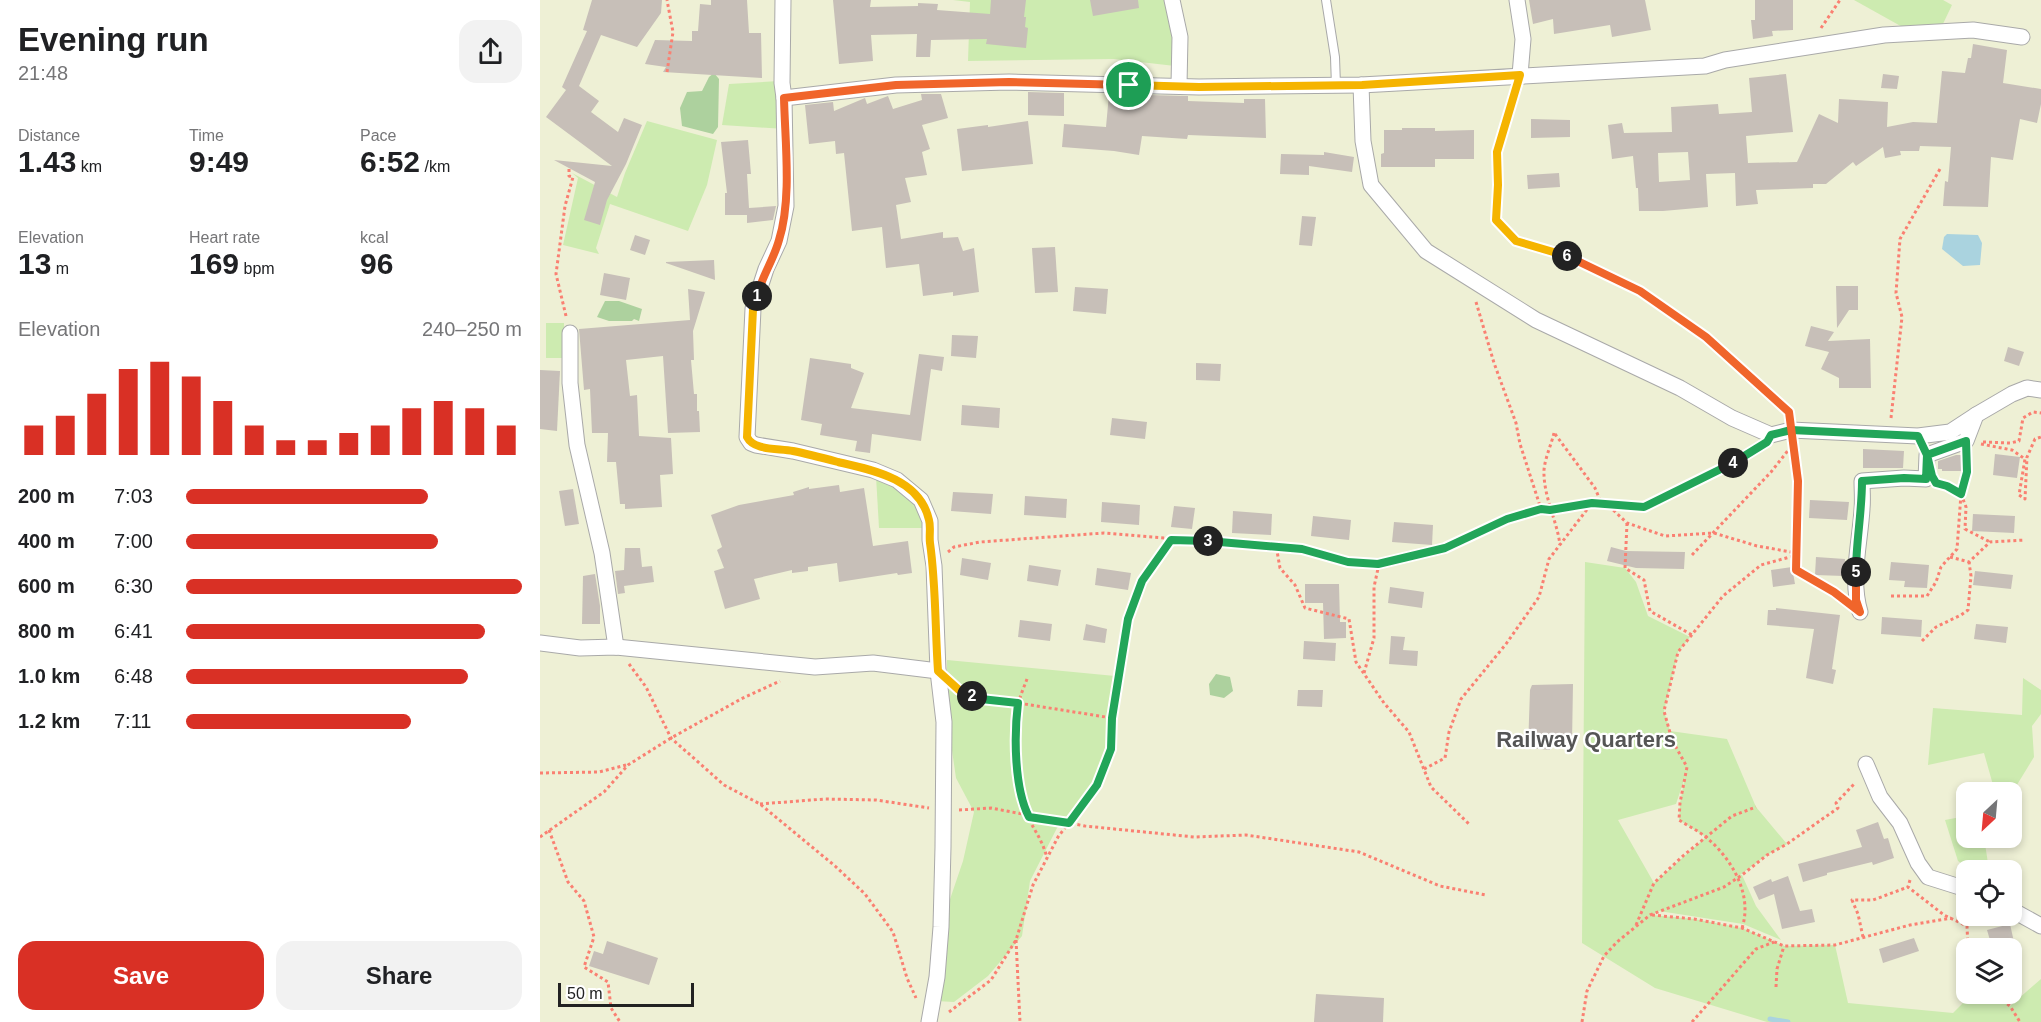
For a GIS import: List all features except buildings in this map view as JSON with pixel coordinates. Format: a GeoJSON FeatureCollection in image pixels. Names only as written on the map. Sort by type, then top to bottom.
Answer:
{"type":"FeatureCollection","features":[{"type":"Feature","properties":{"kind":"street"},"geometry":{"type":"LineString","coordinates":[[783,0],[782,83],[786,206],[779,241],[766,268],[753,309],[747,437],[751,443],[756,445],[793,451],[873,470],[897,480],[921,500],[930,521],[934,566],[934,615],[944,722],[941,927],[937,976],[929,1022]]}},
{"type":"Feature","properties":{"kind":"street"},"geometry":{"type":"LineString","coordinates":[[1172,0],[1179,37],[1179,85]]}},
{"type":"Feature","properties":{"kind":"street"},"geometry":{"type":"LineString","coordinates":[[1517,0],[1524,39],[1520,75]]}},
{"type":"Feature","properties":{"kind":"street"},"geometry":{"type":"LineString","coordinates":[[784,98],[896,85],[1009,82],[1199,87],[1362,85],[1705,66],[1725,60],[1884,35],[1973,30],[2022,37]]}},
{"type":"Feature","properties":{"kind":"street"},"geometry":{"type":"LineString","coordinates":[[1362,85],[1363,141],[1371,185],[1426,251],[1536,320],[1680,388],[1732,418],[1771,435],[1791,430],[1918,436],[1950,432],[2012,394],[2027,388],[2041,390]]}},
{"type":"Feature","properties":{"kind":"street"},"geometry":{"type":"LineString","coordinates":[[570,333],[570,383],[577,445],[602,553],[616,647]]}},
{"type":"Feature","properties":{"kind":"street"},"geometry":{"type":"LineString","coordinates":[[1860,612],[1856,600],[1856,555],[1862,509],[1862,481],[1926,479],[1927,455],[1966,441],[1976,415]]}},
{"type":"Feature","properties":{"kind":"street"},"geometry":{"type":"LineString","coordinates":[[540,643],[580,648],[616,647],[815,667],[882,664],[938,671]]}},
{"type":"Feature","properties":{"kind":"street"},"geometry":{"type":"LineString","coordinates":[[1866,764],[1880,797],[1900,824],[1918,863],[1928,877],[1956,886]]}},
{"type":"Feature","properties":{"kind":"street"},"geometry":{"type":"LineString","coordinates":[[2022,916],[2041,926]]}},
{"type":"Feature","properties":{"kind":"lane"},"geometry":{"type":"LineString","coordinates":[[1326,0],[1335,57],[1336,86]]}},
{"type":"Feature","properties":{"kind":"path"},"geometry":{"type":"LineString","coordinates":[[667,0],[673,32],[667,72]]}},
{"type":"Feature","properties":{"kind":"path"},"geometry":{"type":"LineString","coordinates":[[1809,47],[1840,0]]}},
{"type":"Feature","properties":{"kind":"path"},"geometry":{"type":"LineString","coordinates":[[1520,75],[1497,152],[1496,220],[1516,241],[1562,254],[1640,291],[1706,337],[1789,412],[1791,430]]}},
{"type":"Feature","properties":{"kind":"path"},"geometry":{"type":"LineString","coordinates":[[568,167],[569,176],[573,177],[565,206],[556,274],[570,333]]}},
{"type":"Feature","properties":{"kind":"path"},"geometry":{"type":"LineString","coordinates":[[1889,435],[1902,317],[1896,293],[1900,239],[1940,169]]}},
{"type":"Feature","properties":{"kind":"path"},"geometry":{"type":"LineString","coordinates":[[1466,277],[1516,423],[1520,444],[1541,509]]}},
{"type":"Feature","properties":{"kind":"path"},"geometry":{"type":"LineString","coordinates":[[1966,441],[2010,443],[2019,441],[2023,418],[2033,412],[2041,413]]}},
{"type":"Feature","properties":{"kind":"path"},"geometry":{"type":"LineString","coordinates":[[1560,545],[1557,524],[1550,510],[1544,473],[1554,433],[1595,488],[1602,505]]}},
{"type":"Feature","properties":{"kind":"path"},"geometry":{"type":"LineString","coordinates":[[934,566],[954,546],[980,542],[1104,534],[1268,545],[1302,549],[1348,562],[1378,564],[1445,548],[1507,519],[1541,509],[1550,510],[1592,503],[1644,507],[1736,461],[1767,442],[1771,435]]}},
{"type":"Feature","properties":{"kind":"path"},"geometry":{"type":"LineString","coordinates":[[1966,441],[2012,450],[2025,459],[2019,495],[2025,498],[2027,457],[2035,439],[2041,438]]}},
{"type":"Feature","properties":{"kind":"path"},"geometry":{"type":"LineString","coordinates":[[1891,596],[1927,596],[1936,582],[1941,567],[1958,549],[1961,494],[1967,472],[1966,441]]}},
{"type":"Feature","properties":{"kind":"path"},"geometry":{"type":"LineString","coordinates":[[1692,555],[1772,472],[1792,444],[1798,481],[1796,570],[1834,592],[1860,612]]}},
{"type":"Feature","properties":{"kind":"path"},"geometry":{"type":"LineString","coordinates":[[1936,483],[1961,494],[1966,507],[1965,529],[1990,542],[2025,540]]}},
{"type":"Feature","properties":{"kind":"path"},"geometry":{"type":"LineString","coordinates":[[1424,769],[1445,758],[1449,732],[1461,699],[1506,644],[1539,597],[1550,559],[1592,503]]}},
{"type":"Feature","properties":{"kind":"path"},"geometry":{"type":"LineString","coordinates":[[1609,506],[1627,524],[1665,536],[1714,533],[1757,546],[1797,554]]}},
{"type":"Feature","properties":{"kind":"path"},"geometry":{"type":"LineString","coordinates":[[1627,524],[1624,568],[1644,580],[1650,611],[1692,635]]}},
{"type":"Feature","properties":{"kind":"path"},"geometry":{"type":"LineString","coordinates":[[944,1015],[991,980],[1016,940],[1034,885],[1058,837],[1097,785],[1111,749],[1112,718],[1128,619],[1142,581],[1171,540]]}},
{"type":"Feature","properties":{"kind":"path"},"geometry":{"type":"LineString","coordinates":[[1969,562],[1990,542]]}},
{"type":"Feature","properties":{"kind":"path"},"geometry":{"type":"LineString","coordinates":[[1268,545],[1277,551],[1280,568],[1295,585],[1305,608],[1348,619],[1356,662],[1384,703],[1409,732],[1431,787],[1470,825]]}},
{"type":"Feature","properties":{"kind":"path"},"geometry":{"type":"LineString","coordinates":[[1742,928],[1745,899],[1738,876],[1720,851],[1706,837],[1680,820],[1680,803],[1687,767],[1672,740],[1664,711],[1678,651],[1723,597],[1761,565],[1797,554]]}},
{"type":"Feature","properties":{"kind":"path"},"geometry":{"type":"LineString","coordinates":[[1950,557],[1969,562]]}},
{"type":"Feature","properties":{"kind":"path"},"geometry":{"type":"LineString","coordinates":[[1922,641],[1936,627],[1968,610],[1971,576],[1969,562]]}},
{"type":"Feature","properties":{"kind":"path"},"geometry":{"type":"LineString","coordinates":[[1364,673],[1374,638],[1374,587],[1378,564]]}},
{"type":"Feature","properties":{"kind":"path"},"geometry":{"type":"LineString","coordinates":[[616,647],[646,687],[671,738],[724,784],[759,804],[835,866],[865,894],[893,932],[907,978],[917,1000]]}},
{"type":"Feature","properties":{"kind":"path"},"geometry":{"type":"LineString","coordinates":[[938,671],[959,690],[981,699],[1112,718]]}},
{"type":"Feature","properties":{"kind":"path"},"geometry":{"type":"LineString","coordinates":[[540,837],[604,792],[628,765],[741,699],[788,677]]}},
{"type":"Feature","properties":{"kind":"path"},"geometry":{"type":"LineString","coordinates":[[1027,679],[1018,703],[1016,740],[1018,772],[1024,808],[1044,843],[1047,858]]}},
{"type":"Feature","properties":{"kind":"path"},"geometry":{"type":"LineString","coordinates":[[1582,1022],[1587,991],[1604,956],[1635,927],[1650,915],[1725,887],[1767,855],[1787,844],[1839,807],[1836,802],[1853,787],[1866,764]]}},
{"type":"Feature","properties":{"kind":"path"},"geometry":{"type":"LineString","coordinates":[[540,772],[599,772],[628,765]]}},
{"type":"Feature","properties":{"kind":"path"},"geometry":{"type":"LineString","coordinates":[[759,804],[825,799],[876,800],[943,811],[991,808],[1085,826],[1194,837],[1246,835],[1359,852],[1440,886],[1486,895]]}},
{"type":"Feature","properties":{"kind":"path"},"geometry":{"type":"LineString","coordinates":[[1635,927],[1654,883],[1732,816],[1756,807]]}},
{"type":"Feature","properties":{"kind":"path"},"geometry":{"type":"LineString","coordinates":[[549,831],[568,882],[584,901],[594,937],[584,967],[608,982],[611,1008],[620,1022]]}},
{"type":"Feature","properties":{"kind":"path"},"geometry":{"type":"LineString","coordinates":[[1908,887],[1912,871],[1928,877]]}},
{"type":"Feature","properties":{"kind":"path"},"geometry":{"type":"LineString","coordinates":[[1908,887],[1944,915],[1967,926],[1968,938]]}},
{"type":"Feature","properties":{"kind":"path"},"geometry":{"type":"LineString","coordinates":[[1863,937],[1852,900],[1873,900],[1908,887]]}},
{"type":"Feature","properties":{"kind":"path"},"geometry":{"type":"LineString","coordinates":[[1650,915],[1694,919],[1742,928],[1784,946],[1835,945],[1910,925],[1951,918]]}},
{"type":"Feature","properties":{"kind":"path"},"geometry":{"type":"LineString","coordinates":[[1016,940],[1020,1022]]}},
{"type":"Feature","properties":{"kind":"path"},"geometry":{"type":"LineString","coordinates":[[1692,1022],[1756,949],[1774,942]]}},
{"type":"Feature","properties":{"kind":"path"},"geometry":{"type":"LineString","coordinates":[[1776,987],[1777,969],[1784,946]]}},
{"type":"Feature","properties":{"kind":"path"},"geometry":{"type":"LineString","coordinates":[[2007,1004],[2020,1022]]}},
{"type":"Feature","properties":{"kind":"green space"},"geometry":{"type":"Polygon","coordinates":[[[540,0],[2041,0],[2041,1022],[540,1022],[540,0]]]}},
{"type":"Feature","properties":{"kind":"green space"},"geometry":{"type":"Polygon","coordinates":[[[953,0],[1168,0],[1175,66],[1114,59],[968,61],[970,2],[953,0]]]}},
{"type":"Feature","properties":{"kind":"green space"},"geometry":{"type":"Polygon","coordinates":[[[1854,0],[1943,0],[1952,5],[1941,28],[1906,29],[1854,0]]]}},
{"type":"Feature","properties":{"kind":"green space"},"geometry":{"type":"Polygon","coordinates":[[[714,73],[719,79],[718,127],[713,134],[682,126],[680,108],[687,92],[702,91],[709,77],[714,73]]]}},
{"type":"Feature","properties":{"kind":"green space"},"geometry":{"type":"Polygon","coordinates":[[[779,81],[785,129],[722,125],[729,84],[779,81]]]}},
{"type":"Feature","properties":{"kind":"green space"},"geometry":{"type":"Polygon","coordinates":[[[647,121],[717,140],[707,185],[688,231],[610,204],[596,248],[599,254],[563,245],[578,178],[572,173],[617,197],[647,121]]]}},
{"type":"Feature","properties":{"kind":"green space"},"geometry":{"type":"Polygon","coordinates":[[[605,301],[619,301],[642,309],[639,321],[634,319],[632,321],[609,321],[597,317],[605,301]]]}},
{"type":"Feature","properties":{"kind":"green space"},"geometry":{"type":"Polygon","coordinates":[[[546,323],[564,323],[564,358],[546,358],[546,323]]]}},
{"type":"Feature","properties":{"kind":"green space"},"geometry":{"type":"Polygon","coordinates":[[[876,476],[898,485],[918,503],[927,528],[879,528],[876,476]]]}},
{"type":"Feature","properties":{"kind":"green space"},"geometry":{"type":"Polygon","coordinates":[[[1585,562],[1625,568],[1636,582],[1648,616],[1690,637],[1678,652],[1664,711],[1670,731],[1727,739],[1756,807],[1787,844],[1767,855],[1740,875],[1756,906],[1781,940],[1743,924],[1659,911],[1652,915],[1694,919],[1742,928],[1784,946],[1835,945],[1848,1003],[1953,1013],[1962,1004],[2007,1004],[2010,1006],[2022,1004],[2022,996],[2041,979],[2041,1022],[1767,1022],[1655,988],[1582,943],[1585,562]],[[1685,777],[1676,804],[1618,820],[1654,883],[1706,837],[1679,820],[1685,777]]]}},
{"type":"Feature","properties":{"kind":"green space"},"geometry":{"type":"Polygon","coordinates":[[[947,660],[1115,676],[1106,745],[1094,784],[1057,828],[1030,881],[1022,936],[988,976],[954,1002],[936,1001],[946,911],[963,861],[974,812],[956,778],[947,716],[947,660]]]}},
{"type":"Feature","properties":{"kind":"green space"},"geometry":{"type":"Polygon","coordinates":[[[1216,674],[1230,677],[1233,691],[1224,698],[1210,695],[1209,684],[1216,674]]]}},
{"type":"Feature","properties":{"kind":"green space"},"geometry":{"type":"Polygon","coordinates":[[[2023,678],[2041,690],[2041,714],[2032,726],[2034,757],[2019,782],[1992,782],[1984,753],[1928,765],[1933,708],[2022,715],[2023,678]]]}},
{"type":"Feature","properties":{"kind":"green space"},"geometry":{"type":"Polygon","coordinates":[[[1956,818],[1956,848],[1986,848],[1987,860],[1958,860],[1945,820],[1956,818]]]}},
{"type":"Feature","properties":{"kind":"water"},"geometry":{"type":"Polygon","coordinates":[[[1947,234],[1978,235],[1982,243],[1980,265],[1963,266],[1942,249],[1944,237],[1947,234]]]}},
{"type":"Feature","properties":{"kind":"waterway"},"geometry":{"type":"LineString","coordinates":[[1770,1019],[1788,1022]]}},
{"type":"Feature","properties":{"kind":"district","name":"Railway Quarters"},"geometry":{"type":"Point","coordinates":[1586,739]}},
{"type":"Feature","properties":{"kind":"route"},"geometry":{"type":"LineString","coordinates":[[1129,85],[1009,82],[896,85],[784,98],[786,206],[779,241],[766,268],[753,309],[748,440],[756,445],[793,451],[873,470],[897,480],[921,500],[930,521],[938,671],[959,690],[981,699],[1018,703],[1016,740],[1018,772],[1024,808],[1029,817],[1069,823],[1097,785],[1111,749],[1112,718],[1128,619],[1142,581],[1171,540],[1268,545],[1302,549],[1348,562],[1378,564],[1445,548],[1507,519],[1541,509],[1550,510],[1592,503],[1644,507],[1736,461],[1767,442],[1771,435],[1791,430],[1918,436],[1927,455],[1936,483],[1961,494],[1967,472],[1966,441],[1927,455],[1926,479],[1862,481],[1862,509],[1856,555],[1856,600],[1860,612],[1834,592],[1796,570],[1798,481],[1793,453],[1791,430],[1789,412],[1706,337],[1640,291],[1562,254],[1516,241],[1496,220],[1497,152],[1520,75],[1362,85],[1258,87],[1129,85]]}}]}
